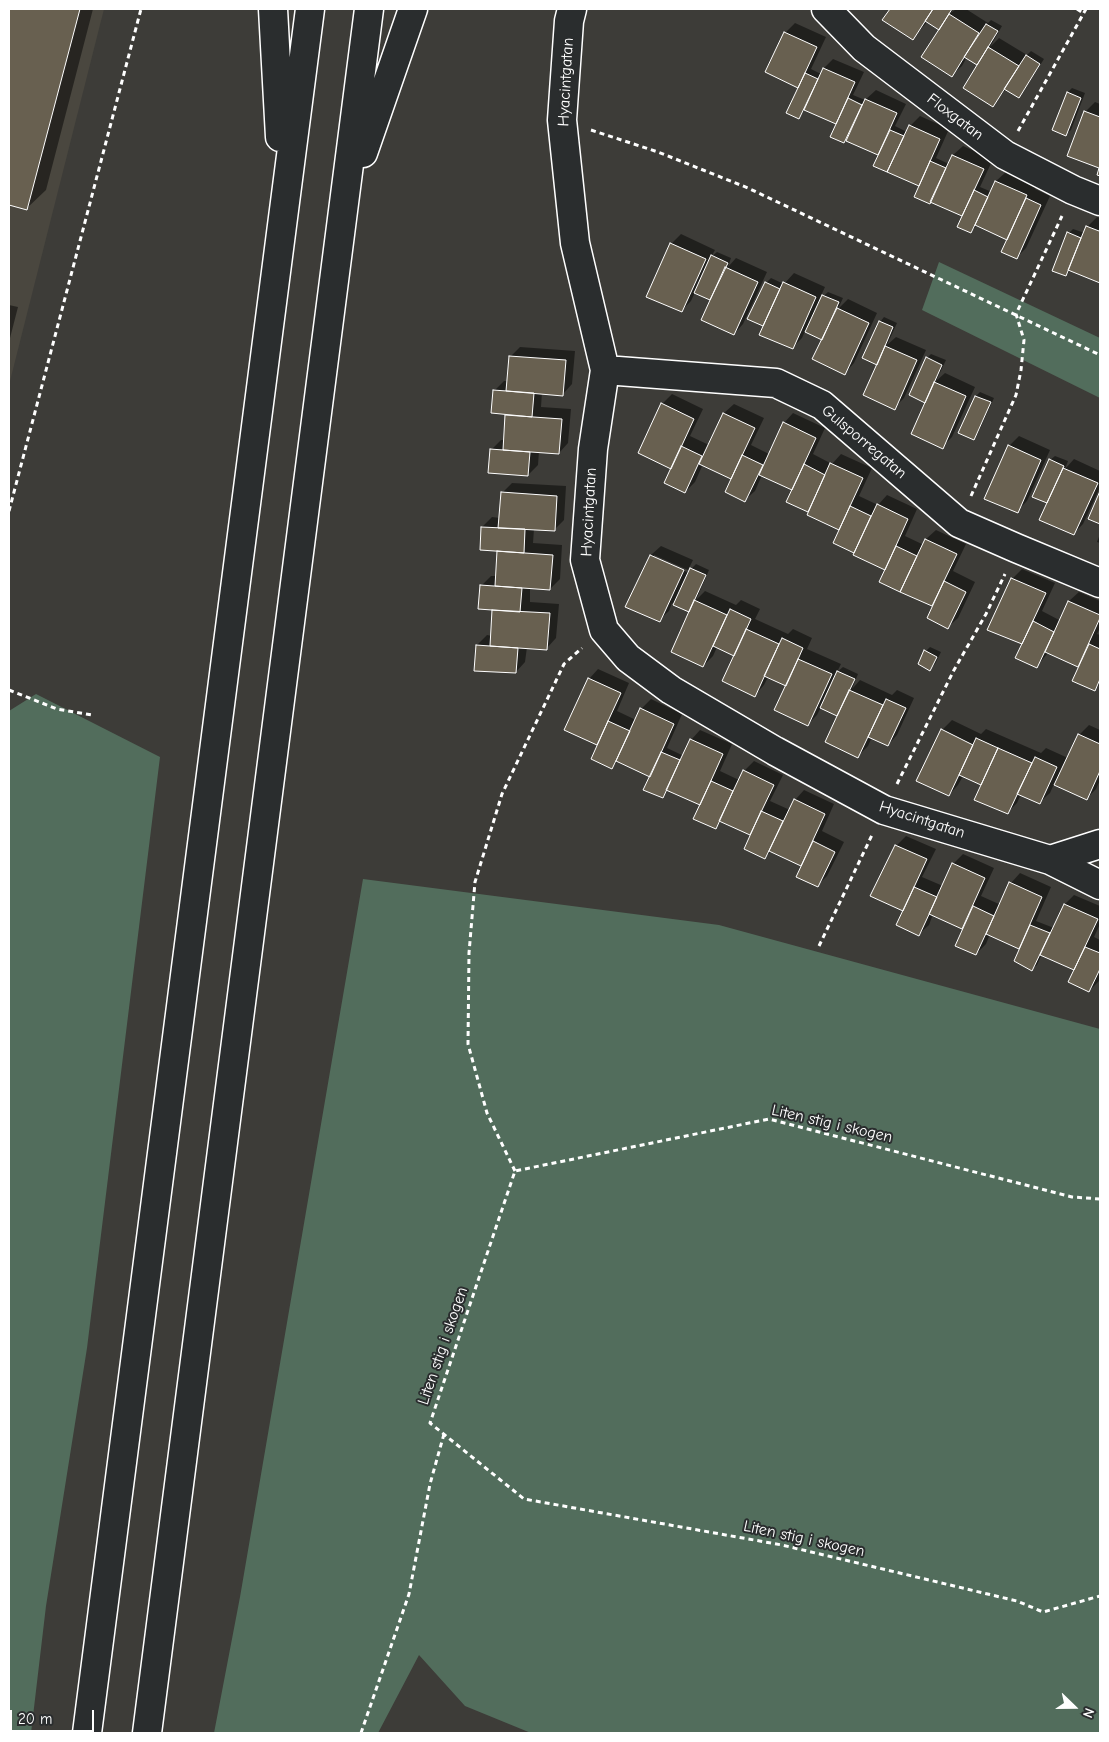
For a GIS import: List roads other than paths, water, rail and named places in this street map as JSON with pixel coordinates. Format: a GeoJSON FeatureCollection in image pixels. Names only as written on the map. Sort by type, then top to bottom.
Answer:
{"type":"FeatureCollection","features":[{"type":"Feature","properties":{"kind":"main road"},"geometry":{"type":"LineString","coordinates":[[273,9],[284,202]]}},
{"type":"Feature","properties":{"kind":"main road"},"geometry":{"type":"LineString","coordinates":[[87,1733],[310,9]]}},
{"type":"Feature","properties":{"kind":"main road"},"geometry":{"type":"LineString","coordinates":[[147,1733],[369,9]]}},
{"type":"Feature","properties":{"kind":"main road"},"geometry":{"type":"LineString","coordinates":[[345,204],[413,9]]}},
{"type":"Feature","properties":{"kind":"main road","name":"Hyacintgatan"},"geometry":{"type":"LineString","coordinates":[[572,9],[562,120],[576,243],[605,370],[593,449],[585,560],[604,630],[628,658],[671,690],[775,751],[884,810],[1050,860],[1100,885]]}},
{"type":"Feature","properties":{"kind":"main road","name":"Floxgatan"},"geometry":{"type":"LineString","coordinates":[[826,9],[864,48],[1005,155],[1073,190],[1100,201]]}},
{"type":"Feature","properties":{"kind":"main road","name":"Gulsporregatan"},"geometry":{"type":"LineString","coordinates":[[605,370],[776,383],[822,405],[959,523],[1100,583]]}},
{"type":"Feature","properties":{"kind":"main road"},"geometry":{"type":"LineString","coordinates":[[1050,860],[1100,844]]}}]}
